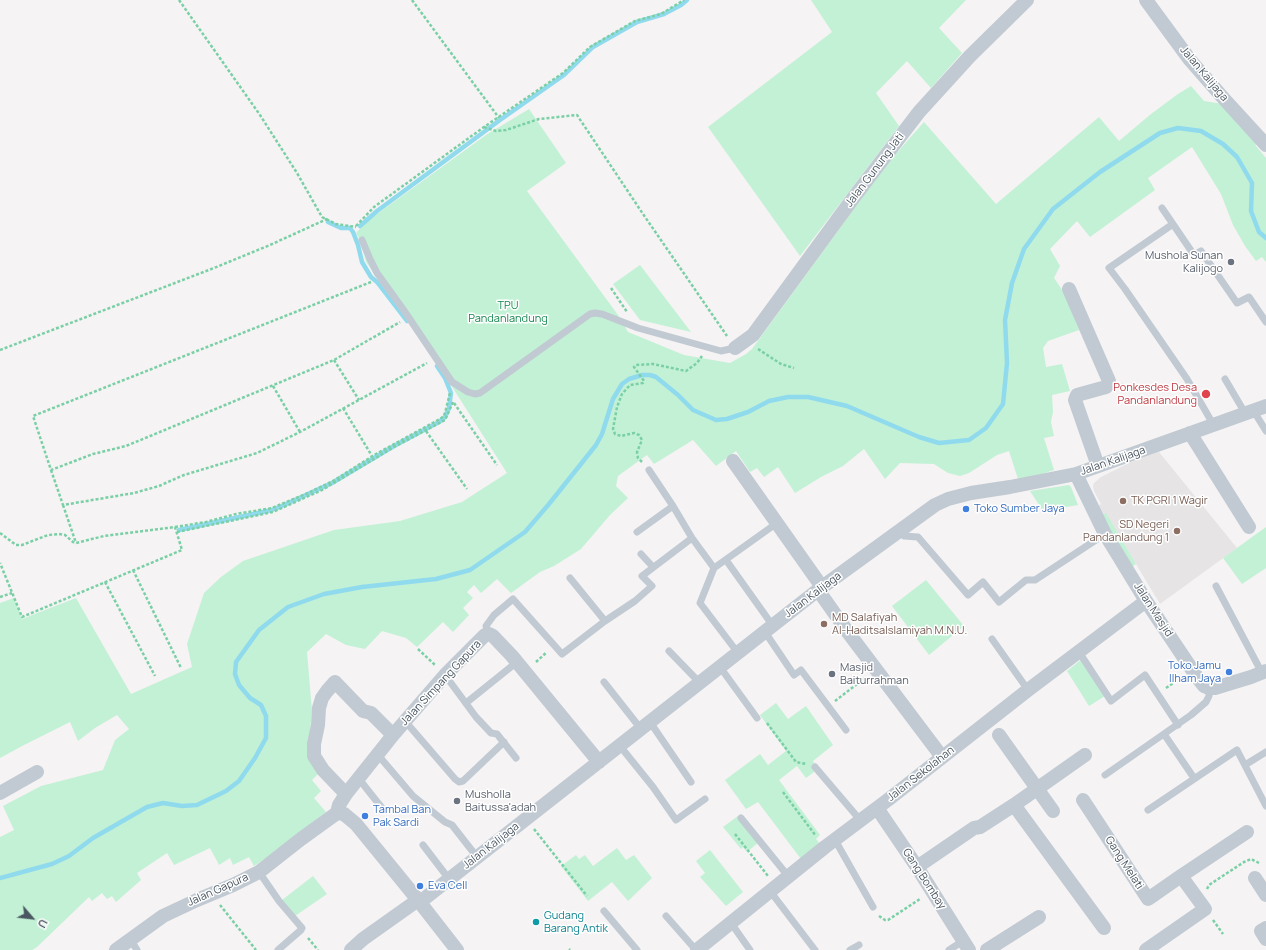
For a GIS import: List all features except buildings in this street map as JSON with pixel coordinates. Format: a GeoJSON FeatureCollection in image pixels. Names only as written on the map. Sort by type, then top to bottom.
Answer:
{"type":"FeatureCollection","features":[{"type":"Feature","properties":{"kind":"street","name":"Jalan Gunung Jati"},"geometry":{"type":"LineString","coordinates":[[740,344],[753,335],[854,197],[919,112],[970,56],[1027,0]]}},
{"type":"Feature","properties":{"kind":"street","name":"Jalan Kalijaga"},"geometry":{"type":"LineString","coordinates":[[1146,0],[1190,60],[1266,145]]}},
{"type":"Feature","properties":{"kind":"street"},"geometry":{"type":"LineString","coordinates":[[1068,289],[1108,381],[1106,387],[1077,395],[1075,400],[1098,466]]}},
{"type":"Feature","properties":{"kind":"street","name":"Jalan Kalijaga"},"geometry":{"type":"LineString","coordinates":[[351,950],[363,939],[450,879],[820,589],[935,506],[948,499],[971,493],[1076,474],[1255,409]]}},
{"type":"Feature","properties":{"kind":"street"},"geometry":{"type":"LineString","coordinates":[[1190,433],[1249,527]]}},
{"type":"Feature","properties":{"kind":"street"},"geometry":{"type":"LineString","coordinates":[[733,461],[777,523],[847,631],[942,757]]}},
{"type":"Feature","properties":{"kind":"street","name":"Jalan Masjid"},"geometry":{"type":"LineString","coordinates":[[1076,474],[1105,534],[1146,601],[1192,670],[1204,686],[1209,688]]}},
{"type":"Feature","properties":{"kind":"street","name":"Jalan Sekolahan"},"geometry":{"type":"LineString","coordinates":[[696,950],[788,876],[861,821],[877,808],[887,797],[942,757],[994,728],[1028,690],[1146,601]]}},
{"type":"Feature","properties":{"kind":"street","name":"Jalan Simpang Gapura"},"geometry":{"type":"LineString","coordinates":[[337,813],[339,805],[346,794],[393,735],[445,676],[485,635],[489,634],[493,636],[521,666],[598,762]]}},
{"type":"Feature","properties":{"kind":"street"},"geometry":{"type":"LineString","coordinates":[[1209,688],[1220,687],[1264,673]]}},
{"type":"Feature","properties":{"kind":"street"},"geometry":{"type":"LineString","coordinates":[[346,794],[323,770],[314,756],[314,744],[318,725],[319,708],[322,698],[327,691],[335,682],[363,711],[371,713],[393,735]]}},
{"type":"Feature","properties":{"kind":"street"},"geometry":{"type":"LineString","coordinates":[[994,728],[1053,811]]}},
{"type":"Feature","properties":{"kind":"street"},"geometry":{"type":"LineString","coordinates":[[917,867],[974,828],[980,827],[1014,805],[1085,755]]}},
{"type":"Feature","properties":{"kind":"street"},"geometry":{"type":"LineString","coordinates":[[0,793],[37,772]]}},
{"type":"Feature","properties":{"kind":"street","name":"Gang Melati"},"geometry":{"type":"LineString","coordinates":[[1082,800],[1148,899],[1181,876]]}},
{"type":"Feature","properties":{"kind":"street"},"geometry":{"type":"LineString","coordinates":[[1014,805],[1104,928]]}},
{"type":"Feature","properties":{"kind":"street","name":"Gang Bombay"},"geometry":{"type":"LineString","coordinates":[[877,808],[917,867],[966,945]]}},
{"type":"Feature","properties":{"kind":"street"},"geometry":{"type":"LineString","coordinates":[[337,813],[344,814],[356,824],[457,950]]}},
{"type":"Feature","properties":{"kind":"street","name":"Jalan Gapura"},"geometry":{"type":"LineString","coordinates":[[116,950],[134,945],[163,916],[259,872],[307,834],[337,813]]}},
{"type":"Feature","properties":{"kind":"street"},"geometry":{"type":"LineString","coordinates":[[1146,950],[1205,909],[1181,876],[1247,832]]}},
{"type":"Feature","properties":{"kind":"street"},"geometry":{"type":"LineString","coordinates":[[1255,878],[1266,895]]}},
{"type":"Feature","properties":{"kind":"street"},"geometry":{"type":"LineString","coordinates":[[987,950],[1039,917]]}},
{"type":"Feature","properties":{"kind":"street"},"geometry":{"type":"LineString","coordinates":[[1266,928],[1260,931],[1266,939]]}},
{"type":"Feature","properties":{"kind":"lane"},"geometry":{"type":"LineString","coordinates":[[1162,208],[1194,255],[1201,251],[1237,303],[1249,297],[1266,322]]}},
{"type":"Feature","properties":{"kind":"lane"},"geometry":{"type":"LineString","coordinates":[[1172,224],[1109,268],[1187,379],[1213,424]]}},
{"type":"Feature","properties":{"kind":"lane"},"geometry":{"type":"LineString","coordinates":[[362,240],[377,273],[452,382],[468,392],[475,394],[480,394],[590,314],[602,314],[638,328],[721,351],[740,344]]}},
{"type":"Feature","properties":{"kind":"lane"},"geometry":{"type":"LineString","coordinates":[[1225,379],[1255,409],[1266,432]]}},
{"type":"Feature","properties":{"kind":"lane"},"geometry":{"type":"LineString","coordinates":[[649,470],[692,538],[714,568]]}},
{"type":"Feature","properties":{"kind":"lane"},"geometry":{"type":"LineString","coordinates":[[637,532],[673,506]]}},
{"type":"Feature","properties":{"kind":"lane"},"geometry":{"type":"LineString","coordinates":[[738,653],[700,603],[714,568],[777,523]]}},
{"type":"Feature","properties":{"kind":"lane"},"geometry":{"type":"LineString","coordinates":[[899,531],[904,536],[918,537],[968,595],[983,582],[999,602],[1026,580],[1035,580],[1105,534]]}},
{"type":"Feature","properties":{"kind":"lane"},"geometry":{"type":"LineString","coordinates":[[489,634],[486,626],[494,615],[513,600],[562,654],[605,621],[636,601],[652,586],[642,576],[692,538]]}},
{"type":"Feature","properties":{"kind":"lane"},"geometry":{"type":"LineString","coordinates":[[641,554],[653,567]]}},
{"type":"Feature","properties":{"kind":"lane"},"geometry":{"type":"LineString","coordinates":[[726,560],[769,629],[794,675],[801,670],[846,730]]}},
{"type":"Feature","properties":{"kind":"lane"},"geometry":{"type":"LineString","coordinates":[[570,578],[605,621]]}},
{"type":"Feature","properties":{"kind":"lane"},"geometry":{"type":"LineString","coordinates":[[1216,586],[1264,673]]}},
{"type":"Feature","properties":{"kind":"lane"},"geometry":{"type":"LineString","coordinates":[[992,638],[1028,690]]}},
{"type":"Feature","properties":{"kind":"lane"},"geometry":{"type":"LineString","coordinates":[[669,651],[700,683]]}},
{"type":"Feature","properties":{"kind":"lane"},"geometry":{"type":"LineString","coordinates":[[1079,652],[1111,701],[1145,676],[1178,725]]}},
{"type":"Feature","properties":{"kind":"lane"},"geometry":{"type":"LineString","coordinates":[[466,703],[521,666]]}},
{"type":"Feature","properties":{"kind":"lane"},"geometry":{"type":"LineString","coordinates":[[720,667],[757,718]]}},
{"type":"Feature","properties":{"kind":"lane"},"geometry":{"type":"LineString","coordinates":[[445,676],[491,733],[497,734],[516,758]]}},
{"type":"Feature","properties":{"kind":"lane"},"geometry":{"type":"LineString","coordinates":[[604,682],[645,726],[691,782]]}},
{"type":"Feature","properties":{"kind":"lane"},"geometry":{"type":"LineString","coordinates":[[1105,775],[1191,715],[1206,702],[1209,696],[1209,688]]}},
{"type":"Feature","properties":{"kind":"lane"},"geometry":{"type":"LineString","coordinates":[[405,721],[459,782],[463,781],[504,742]]}},
{"type":"Feature","properties":{"kind":"lane"},"geometry":{"type":"LineString","coordinates":[[1164,734],[1194,778]]}},
{"type":"Feature","properties":{"kind":"lane"},"geometry":{"type":"LineString","coordinates":[[620,746],[653,787],[676,820],[705,799]]}},
{"type":"Feature","properties":{"kind":"lane"},"geometry":{"type":"LineString","coordinates":[[1148,810],[1236,750],[1245,764],[1266,806]]}},
{"type":"Feature","properties":{"kind":"lane"},"geometry":{"type":"LineString","coordinates":[[1245,764],[1266,752]]}},
{"type":"Feature","properties":{"kind":"lane"},"geometry":{"type":"LineString","coordinates":[[378,755],[413,796],[445,822],[452,825],[478,857]]}},
{"type":"Feature","properties":{"kind":"lane"},"geometry":{"type":"LineString","coordinates":[[815,767],[861,821]]}},
{"type":"Feature","properties":{"kind":"lane"},"geometry":{"type":"LineString","coordinates":[[359,778],[382,808]]}},
{"type":"Feature","properties":{"kind":"lane"},"geometry":{"type":"LineString","coordinates":[[741,818],[788,876]]}},
{"type":"Feature","properties":{"kind":"lane"},"geometry":{"type":"LineString","coordinates":[[830,844],[873,907]]}},
{"type":"Feature","properties":{"kind":"lane"},"geometry":{"type":"LineString","coordinates":[[423,845],[450,879]]}},
{"type":"Feature","properties":{"kind":"lane"},"geometry":{"type":"LineString","coordinates":[[259,872],[279,901],[302,928],[278,950]]}},
{"type":"Feature","properties":{"kind":"lane"},"geometry":{"type":"LineString","coordinates":[[773,889],[815,950]]}},
{"type":"Feature","properties":{"kind":"lane"},"geometry":{"type":"LineString","coordinates":[[604,911],[637,950]]}},
{"type":"Feature","properties":{"kind":"lane"},"geometry":{"type":"LineString","coordinates":[[666,916],[696,950]]}},
{"type":"Feature","properties":{"kind":"lane"},"geometry":{"type":"LineString","coordinates":[[731,923],[750,950]]}},
{"type":"Feature","properties":{"kind":"lane"},"geometry":{"type":"LineString","coordinates":[[850,950],[859,944]]}},
{"type":"Feature","properties":{"kind":"lane"},"geometry":{"type":"LineString","coordinates":[[949,950],[966,945]]}},
{"type":"Feature","properties":{"kind":"path"},"geometry":{"type":"LineString","coordinates":[[179,0],[260,115],[297,173],[322,217],[336,224],[356,226]]}},
{"type":"Feature","properties":{"kind":"path"},"geometry":{"type":"LineString","coordinates":[[412,0],[499,118]]}},
{"type":"Feature","properties":{"kind":"path"},"geometry":{"type":"LineString","coordinates":[[356,226],[374,208],[563,73],[590,47],[635,21],[661,14],[684,0]]}},
{"type":"Feature","properties":{"kind":"path"},"geometry":{"type":"LineString","coordinates":[[484,128],[496,131],[506,130],[539,119],[577,115],[643,214],[740,344],[781,364],[794,368]]}},
{"type":"Feature","properties":{"kind":"path"},"geometry":{"type":"LineString","coordinates":[[0,350],[214,268],[327,219]]}},
{"type":"Feature","properties":{"kind":"path"},"geometry":{"type":"LineString","coordinates":[[356,226],[362,240]]}},
{"type":"Feature","properties":{"kind":"path"},"geometry":{"type":"LineString","coordinates":[[76,543],[33,416],[375,281]]}},
{"type":"Feature","properties":{"kind":"path"},"geometry":{"type":"LineString","coordinates":[[611,288],[638,328]]}},
{"type":"Feature","properties":{"kind":"path"},"geometry":{"type":"LineString","coordinates":[[51,470],[93,454],[126,446],[334,360],[404,319]]}},
{"type":"Feature","properties":{"kind":"path"},"geometry":{"type":"LineString","coordinates":[[649,470],[638,458],[637,452],[642,440],[639,435],[634,433],[621,436],[615,434],[613,429],[617,408],[622,394],[630,385],[643,383],[644,381],[634,367],[636,365],[653,364],[686,370],[697,363],[709,348]]}},
{"type":"Feature","properties":{"kind":"path"},"geometry":{"type":"LineString","coordinates":[[334,360],[359,400]]}},
{"type":"Feature","properties":{"kind":"path"},"geometry":{"type":"LineString","coordinates":[[63,505],[134,493],[159,486],[184,475],[257,453],[300,432],[432,360]]}},
{"type":"Feature","properties":{"kind":"path"},"geometry":{"type":"LineString","coordinates":[[1108,384],[1124,385],[1141,391]]}},
{"type":"Feature","properties":{"kind":"path"},"geometry":{"type":"LineString","coordinates":[[273,386],[300,432]]}},
{"type":"Feature","properties":{"kind":"path"},"geometry":{"type":"LineString","coordinates":[[0,533],[16,545],[22,545],[48,535],[60,534],[65,535],[76,543],[104,536],[175,527],[272,508],[333,481],[372,456],[440,419],[444,416],[450,393]]}},
{"type":"Feature","properties":{"kind":"path"},"geometry":{"type":"LineString","coordinates":[[177,532],[272,512],[322,490],[394,447],[445,420],[453,402],[497,465]]}},
{"type":"Feature","properties":{"kind":"path"},"geometry":{"type":"LineString","coordinates":[[343,408],[372,456]]}},
{"type":"Feature","properties":{"kind":"path"},"geometry":{"type":"LineString","coordinates":[[426,431],[467,489]]}},
{"type":"Feature","properties":{"kind":"path"},"geometry":{"type":"LineString","coordinates":[[0,563],[22,617],[182,550],[175,527]]}},
{"type":"Feature","properties":{"kind":"path"},"geometry":{"type":"LineString","coordinates":[[133,570],[181,668]]}},
{"type":"Feature","properties":{"kind":"path"},"geometry":{"type":"LineString","coordinates":[[105,582],[155,676]]}},
{"type":"Feature","properties":{"kind":"path"},"geometry":{"type":"LineString","coordinates":[[0,597],[12,593]]}},
{"type":"Feature","properties":{"kind":"path"},"geometry":{"type":"LineString","coordinates":[[521,666],[555,646]]}},
{"type":"Feature","properties":{"kind":"path"},"geometry":{"type":"LineString","coordinates":[[418,649],[445,676]]}},
{"type":"Feature","properties":{"kind":"path"},"geometry":{"type":"LineString","coordinates":[[828,706],[876,669]]}},
{"type":"Feature","properties":{"kind":"path"},"geometry":{"type":"LineString","coordinates":[[1158,694],[1192,670]]}},
{"type":"Feature","properties":{"kind":"path"},"geometry":{"type":"LineString","coordinates":[[757,718],[764,720],[796,762],[813,765],[815,767]]}},
{"type":"Feature","properties":{"kind":"path"},"geometry":{"type":"LineString","coordinates":[[783,792],[830,844]]}},
{"type":"Feature","properties":{"kind":"path"},"geometry":{"type":"LineString","coordinates":[[526,819],[587,896]]}},
{"type":"Feature","properties":{"kind":"path"},"geometry":{"type":"LineString","coordinates":[[735,834],[773,889]]}},
{"type":"Feature","properties":{"kind":"path"},"geometry":{"type":"LineString","coordinates":[[1202,905],[1209,885],[1244,862],[1251,859],[1264,866]]}},
{"type":"Feature","properties":{"kind":"path"},"geometry":{"type":"LineString","coordinates":[[873,907],[879,916],[885,920],[888,920],[932,891]]}},
{"type":"Feature","properties":{"kind":"path"},"geometry":{"type":"LineString","coordinates":[[211,894],[256,950]]}},
{"type":"Feature","properties":{"kind":"path"},"geometry":{"type":"LineString","coordinates":[[301,930],[318,950]]}},
{"type":"Feature","properties":{"kind":"shaded area","name":"SD Negeri Pandanlandung 1"},"geometry":{"type":"Polygon","coordinates":[[[1159,452],[1237,548],[1160,604],[1106,514],[1102,516],[1097,507],[1101,504],[1093,486],[1094,483],[1101,477],[1131,462],[1159,452]]]}},
{"type":"Feature","properties":{"kind":"green space"},"geometry":{"type":"Polygon","coordinates":[[[811,0],[966,0],[939,28],[962,53],[931,88],[907,61],[876,93],[899,126],[800,256],[708,127],[832,32],[811,0]]]}},
{"type":"Feature","properties":{"kind":"green space","name":"TPU Pandanlandung"},"geometry":{"type":"Polygon","coordinates":[[[1191,86],[1204,101],[1223,104],[1255,141],[1256,146],[1266,158],[1266,262],[1262,257],[1256,261],[1245,246],[1233,225],[1221,194],[1192,147],[1148,178],[1155,190],[1090,237],[1077,221],[1050,249],[1060,266],[1054,278],[1065,294],[1079,330],[1048,341],[1043,348],[1046,367],[1062,364],[1070,391],[1052,395],[1053,412],[1051,422],[1054,436],[1044,438],[1054,470],[1021,481],[1018,479],[1009,451],[997,455],[969,473],[960,476],[948,473],[934,464],[900,463],[885,479],[864,449],[843,466],[795,493],[778,467],[764,477],[757,468],[750,472],[736,451],[716,466],[693,440],[654,464],[647,455],[618,476],[616,486],[628,498],[610,515],[581,549],[554,566],[540,572],[511,593],[497,579],[481,593],[474,585],[467,592],[473,598],[463,608],[469,615],[453,632],[443,622],[417,647],[406,638],[382,631],[365,649],[346,645],[326,634],[307,652],[312,711],[309,741],[321,771],[312,780],[321,791],[314,798],[326,812],[274,853],[254,866],[249,857],[233,865],[230,858],[219,865],[210,848],[174,865],[167,853],[137,873],[141,880],[116,902],[112,896],[107,899],[102,893],[92,901],[89,897],[37,947],[32,950],[0,950],[0,837],[14,830],[3,806],[41,786],[103,770],[115,740],[129,729],[117,715],[95,728],[78,741],[70,722],[0,758],[0,603],[14,598],[22,619],[76,598],[131,694],[192,667],[187,644],[204,593],[221,577],[243,561],[334,530],[400,521],[462,502],[507,473],[421,338],[366,262],[360,240],[356,233],[366,222],[486,135],[529,109],[566,163],[527,191],[618,315],[628,332],[684,355],[730,363],[752,349],[864,195],[894,156],[924,122],[996,204],[1099,117],[1119,141],[1151,114],[1191,86]]]}},
{"type":"Feature","properties":{"kind":"green space"},"geometry":{"type":"Polygon","coordinates":[[[640,265],[691,332],[640,320],[613,284],[640,265]]]}},
{"type":"Feature","properties":{"kind":"green space"},"geometry":{"type":"Polygon","coordinates":[[[1069,485],[1078,505],[1043,511],[1030,491],[1069,485]]]}},
{"type":"Feature","properties":{"kind":"green space"},"geometry":{"type":"Polygon","coordinates":[[[1106,513],[1136,564],[1130,568],[1102,516],[1106,513]]]}},
{"type":"Feature","properties":{"kind":"green space"},"geometry":{"type":"Polygon","coordinates":[[[1266,527],[1266,568],[1242,584],[1223,558],[1266,527]]]}},
{"type":"Feature","properties":{"kind":"green space"},"geometry":{"type":"Polygon","coordinates":[[[926,580],[964,626],[929,655],[892,606],[926,580]]]}},
{"type":"Feature","properties":{"kind":"green space"},"geometry":{"type":"Polygon","coordinates":[[[1082,659],[1105,696],[1089,706],[1067,671],[1082,659]]]}},
{"type":"Feature","properties":{"kind":"green space"},"geometry":{"type":"Polygon","coordinates":[[[776,703],[788,719],[806,706],[833,745],[813,761],[818,769],[806,778],[797,766],[779,780],[820,835],[816,839],[820,844],[801,859],[758,802],[746,809],[725,780],[760,754],[768,765],[786,751],[760,715],[776,703]]]}},
{"type":"Feature","properties":{"kind":"green space"},"geometry":{"type":"Polygon","coordinates":[[[738,816],[759,842],[747,852],[743,847],[741,849],[723,827],[738,816]]]}},
{"type":"Feature","properties":{"kind":"green space"},"geometry":{"type":"Polygon","coordinates":[[[617,848],[626,860],[634,855],[652,878],[628,901],[612,882],[588,901],[561,866],[576,855],[579,859],[585,855],[593,866],[617,848]]]}},
{"type":"Feature","properties":{"kind":"green space"},"geometry":{"type":"Polygon","coordinates":[[[710,850],[743,892],[726,906],[700,877],[705,873],[696,861],[710,850]]]}},
{"type":"Feature","properties":{"kind":"green space"},"geometry":{"type":"Polygon","coordinates":[[[313,876],[327,894],[295,916],[282,900],[313,876]]]}},
{"type":"Feature","properties":{"kind":"waterway"},"geometry":{"type":"LineString","coordinates":[[360,226],[377,211],[500,120],[564,75],[593,47],[637,22],[664,14],[687,0]]}},
{"type":"Feature","properties":{"kind":"waterway"},"geometry":{"type":"LineString","coordinates":[[0,878],[52,864],[69,856],[93,838],[147,807],[163,803],[182,806],[197,805],[226,791],[239,781],[255,758],[266,738],[266,716],[261,705],[250,698],[239,685],[235,674],[236,662],[259,630],[288,607],[324,594],[362,587],[436,579],[470,570],[525,532],[549,504],[596,445],[602,434],[613,399],[622,384],[629,379],[642,375],[656,377],[678,395],[693,410],[716,420],[727,419],[748,412],[769,401],[788,397],[808,397],[847,406],[919,437],[939,443],[969,440],[986,428],[1003,404],[1007,363],[1005,320],[1012,283],[1024,249],[1053,209],[1100,172],[1160,133],[1178,128],[1201,131],[1223,144],[1237,157],[1252,183],[1251,211],[1259,232],[1266,238]]}},
{"type":"Feature","properties":{"kind":"waterway"},"geometry":{"type":"LineString","coordinates":[[328,222],[341,228],[350,228],[358,245],[362,262],[371,277],[377,282],[407,321]]}},
{"type":"Feature","properties":{"kind":"waterway"},"geometry":{"type":"LineString","coordinates":[[179,530],[272,510],[332,483],[394,446],[439,422],[445,417],[449,408],[451,393],[445,378],[437,366]]}},
{"type":"Feature","properties":{"kind":"place","name":"Mushola Sunan Kalijogo"},"geometry":{"type":"Point","coordinates":[1231,262]}},
{"type":"Feature","properties":{"kind":"place","name":"Ponkesdes Desa Pandanlandung"},"geometry":{"type":"Point","coordinates":[1206,394]}},
{"type":"Feature","properties":{"kind":"place","name":"TK PGRI 1 Wagir"},"geometry":{"type":"Point","coordinates":[1123,501]}},
{"type":"Feature","properties":{"kind":"place","name":"Toko Sumber Jaya"},"geometry":{"type":"Point","coordinates":[966,509]}},
{"type":"Feature","properties":{"kind":"place","name":"SD Negeri Pandanlandung 1"},"geometry":{"type":"Point","coordinates":[1177,531]}},
{"type":"Feature","properties":{"kind":"place","name":"MD Salafiyah Al-HaditsaIslamiyah M.N.U."},"geometry":{"type":"Point","coordinates":[824,624]}},
{"type":"Feature","properties":{"kind":"place","name":"Toko Jamu Ilham Jaya"},"geometry":{"type":"Point","coordinates":[1229,672]}},
{"type":"Feature","properties":{"kind":"place","name":"Masjid Baiturrahman"},"geometry":{"type":"Point","coordinates":[832,674]}},
{"type":"Feature","properties":{"kind":"place","name":"Musholla Baitussa'adah"},"geometry":{"type":"Point","coordinates":[457,801]}},
{"type":"Feature","properties":{"kind":"place","name":"Tambal Ban Pak Sardi"},"geometry":{"type":"Point","coordinates":[365,816]}},
{"type":"Feature","properties":{"kind":"place","name":"Eva Cell"},"geometry":{"type":"Point","coordinates":[420,886]}},
{"type":"Feature","properties":{"kind":"place","name":"Gudang Barang Antik"},"geometry":{"type":"Point","coordinates":[536,922]}}]}
